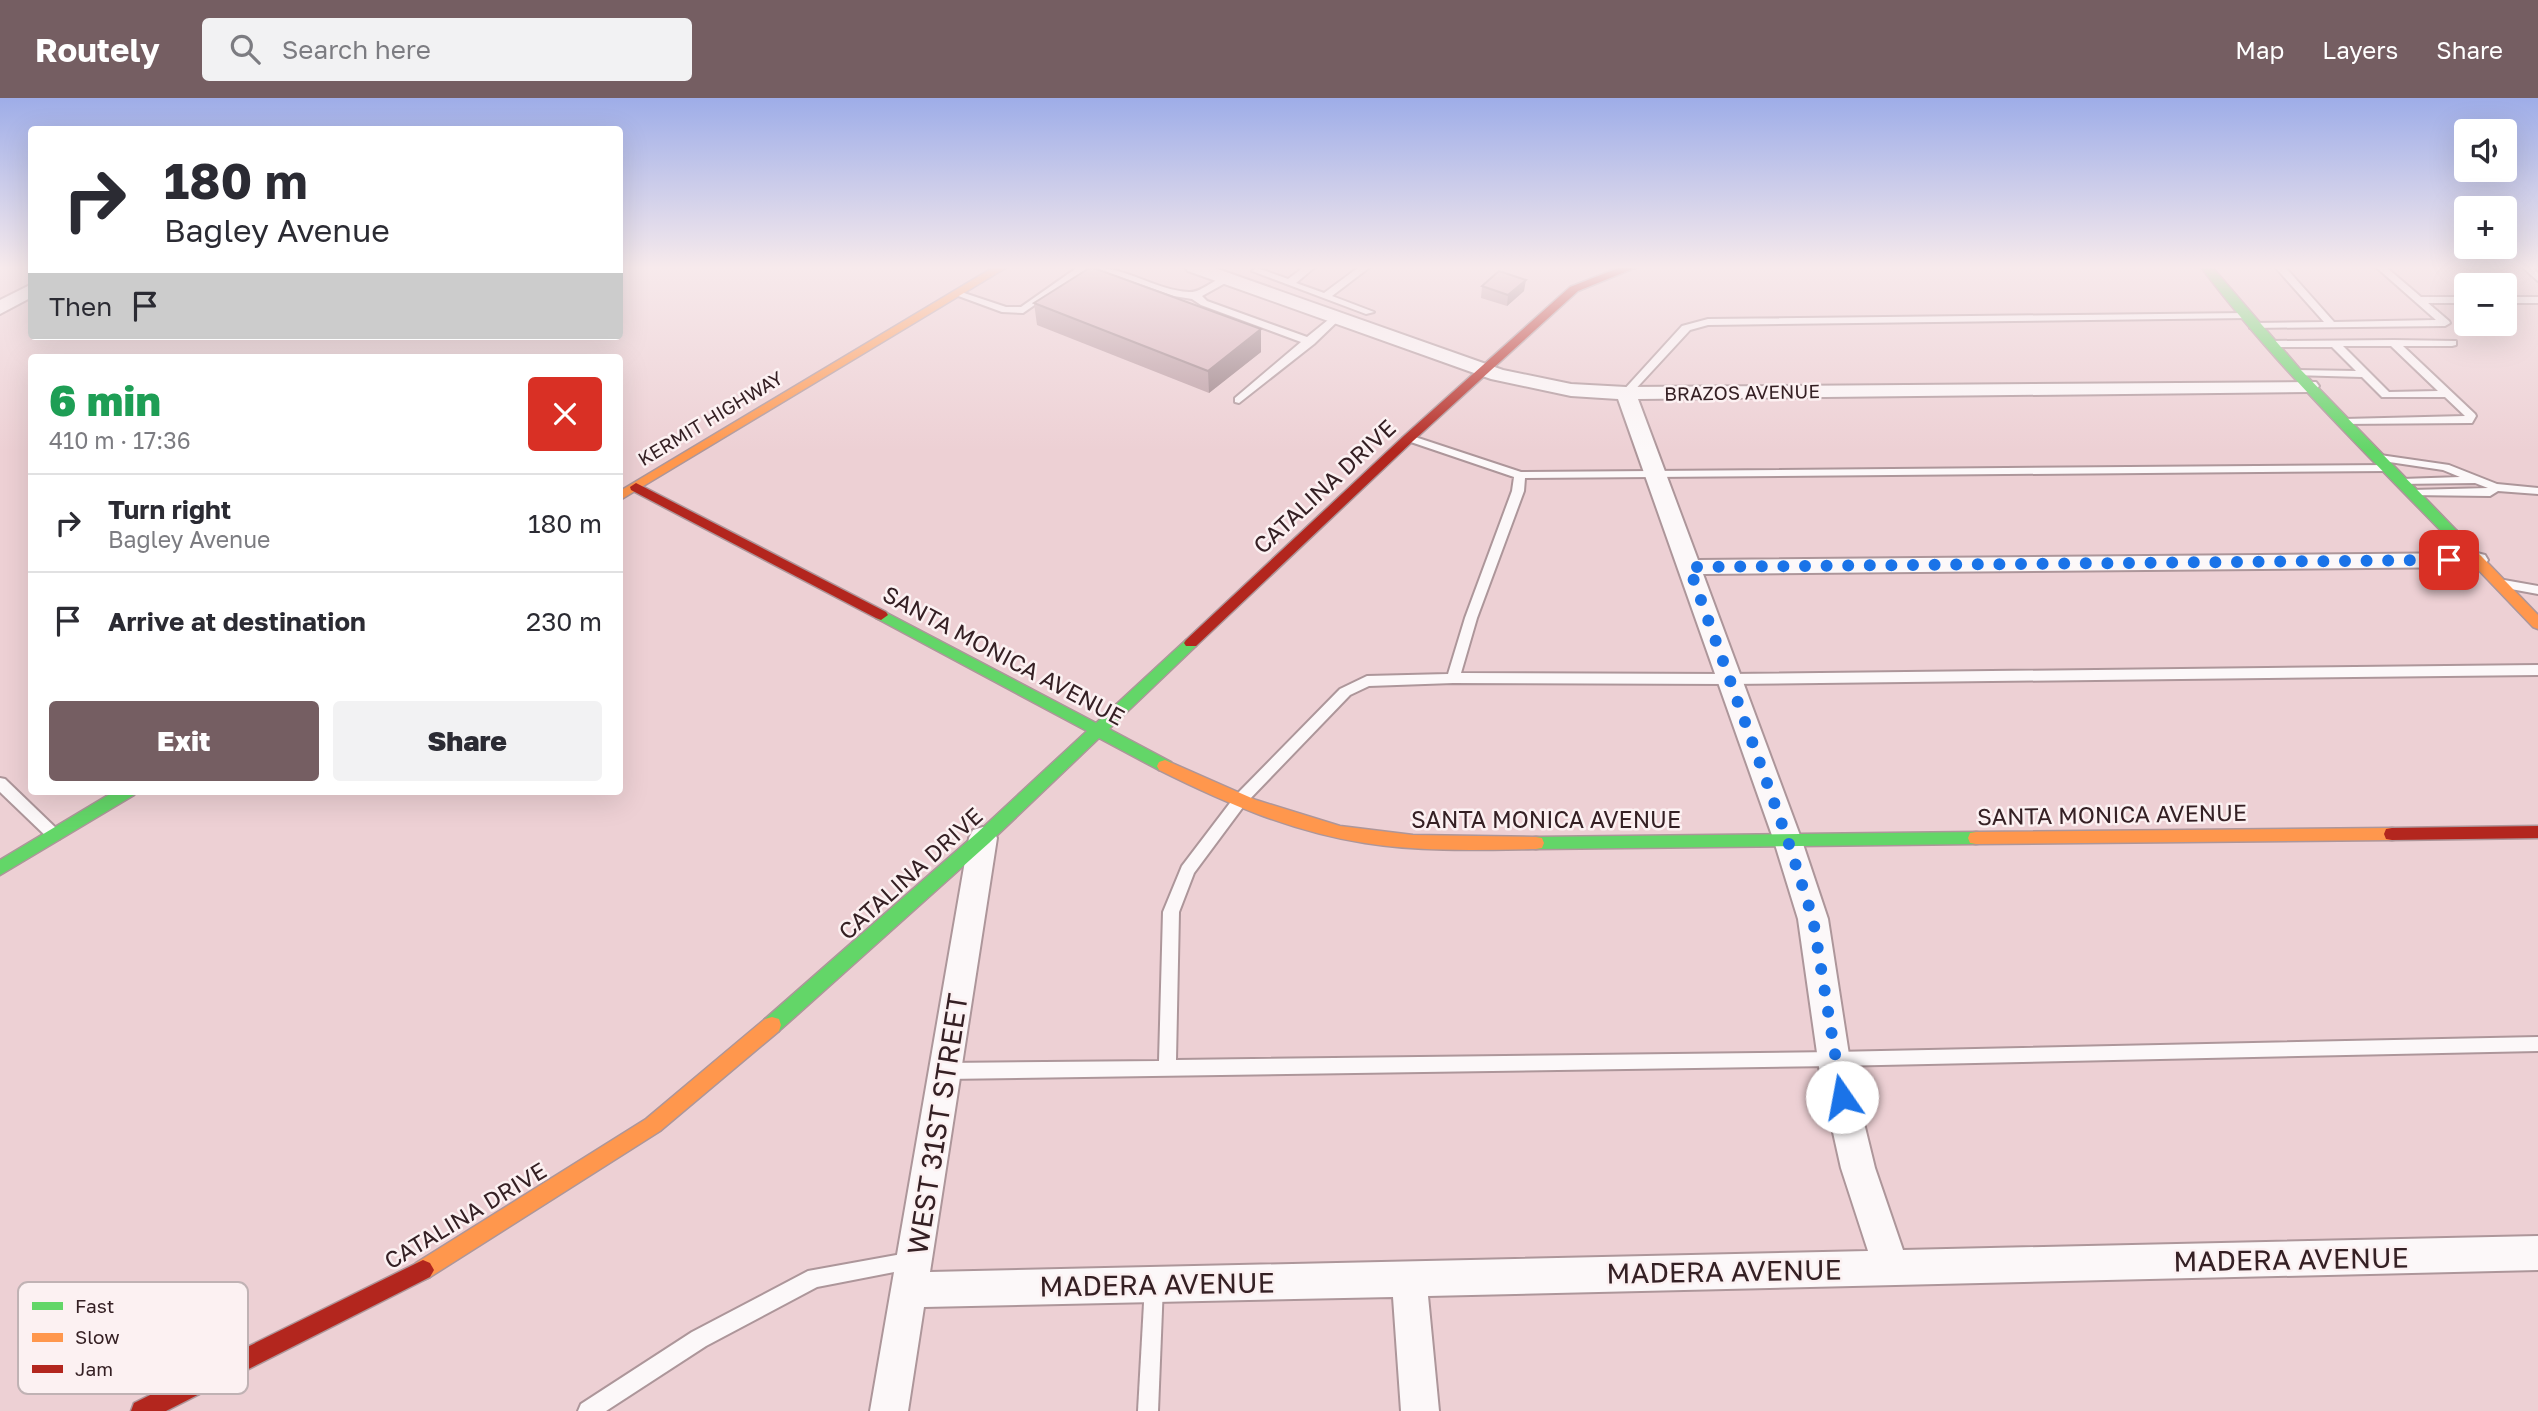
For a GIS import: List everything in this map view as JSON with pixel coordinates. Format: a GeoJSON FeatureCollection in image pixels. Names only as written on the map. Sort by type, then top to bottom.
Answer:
{"type":"FeatureCollection","features":[{"type":"Feature","properties":{"kind":"street","name":"KERMIT HIGHWAY"},"geometry":{"type":"LineString","coordinates":[[623,494],[901,328]]}},
{"type":"Feature","properties":{"kind":"street","name":"BRAZOS AVENUE"},"geometry":{"type":"LineString","coordinates":[[1365,328],[1483,370],[1534,384],[1571,390],[1626,393],[2303,380]]}},
{"type":"Feature","properties":{"kind":"street","name":"CATALINA DRIVE"},"geometry":{"type":"LineString","coordinates":[[248,1358],[422,1271],[653,1125],[823,983],[984,838],[1098,728],[1530,328]]}},
{"type":"Feature","properties":{"kind":"street"},"geometry":{"type":"LineString","coordinates":[[2257,328],[2538,624]]}},
{"type":"Feature","properties":{"kind":"street"},"geometry":{"type":"LineString","coordinates":[[1626,393],[1788,841],[1813,919],[1834,1059],[1858,1168],[1891,1268]]}},
{"type":"Feature","properties":{"kind":"street","name":"SANTA MONICA AVENUE"},"geometry":{"type":"LineString","coordinates":[[635,487],[1098,728],[1141,755],[1284,816],[1337,831],[1388,840],[1451,844],[2538,832]]}},
{"type":"Feature","properties":{"kind":"street"},"geometry":{"type":"LineString","coordinates":[[1689,567],[2477,560]]}},
{"type":"Feature","properties":{"kind":"street"},"geometry":{"type":"LineString","coordinates":[[0,868],[121,795]]}},
{"type":"Feature","properties":{"kind":"street","name":"WEST 31ST STREET"},"geometry":{"type":"LineString","coordinates":[[890,1411],[984,838]]}},
{"type":"Feature","properties":{"kind":"street","name":"MADERA AVENUE"},"geometry":{"type":"LineString","coordinates":[[912,1275],[1154,1284],[2538,1253]]}},
{"type":"Feature","properties":{"kind":"street"},"geometry":{"type":"LineString","coordinates":[[1409,1279],[1420,1411]]}},
{"type":"Feature","properties":{"kind":"street","name":"CATALINA DRIVE"},"geometry":{"type":"LineString","coordinates":[[142,1411],[176,1394]]}},
{"type":"Feature","properties":{"kind":"lane"},"geometry":{"type":"LineString","coordinates":[[1273,328],[1311,342]]}},
{"type":"Feature","properties":{"kind":"lane"},"geometry":{"type":"LineString","coordinates":[[1239,400],[1325,328]]}},
{"type":"Feature","properties":{"kind":"lane"},"geometry":{"type":"LineString","coordinates":[[1626,393],[1686,328]]}},
{"type":"Feature","properties":{"kind":"lane"},"geometry":{"type":"LineString","coordinates":[[2344,422],[2468,421],[2471,416],[2394,343]]}},
{"type":"Feature","properties":{"kind":"lane"},"geometry":{"type":"LineString","coordinates":[[2271,344],[2452,343]]}},
{"type":"Feature","properties":{"kind":"lane"},"geometry":{"type":"LineString","coordinates":[[2334,344],[2371,374],[2386,395],[2447,394]]}},
{"type":"Feature","properties":{"kind":"lane"},"geometry":{"type":"LineString","coordinates":[[2407,374],[2426,373]]}},
{"type":"Feature","properties":{"kind":"lane"},"geometry":{"type":"LineString","coordinates":[[2303,380],[2371,374]]}},
{"type":"Feature","properties":{"kind":"lane"},"geometry":{"type":"LineString","coordinates":[[1409,439],[1520,475],[2383,463],[2445,467],[2495,487],[2538,491]]}},
{"type":"Feature","properties":{"kind":"lane"},"geometry":{"type":"LineString","coordinates":[[1453,678],[1471,618],[1518,491],[1520,475]]}},
{"type":"Feature","properties":{"kind":"lane"},"geometry":{"type":"LineString","coordinates":[[2407,488],[2482,480]]}},
{"type":"Feature","properties":{"kind":"lane"},"geometry":{"type":"LineString","coordinates":[[2407,488],[2490,493],[2495,487]]}},
{"type":"Feature","properties":{"kind":"lane"},"geometry":{"type":"LineString","coordinates":[[2499,583],[2538,590]]}},
{"type":"Feature","properties":{"kind":"lane"},"geometry":{"type":"LineString","coordinates":[[1167,1068],[1171,912],[1186,870],[1241,799],[1345,692],[1367,681],[1453,678],[1729,679],[2538,670]]}},
{"type":"Feature","properties":{"kind":"lane"},"geometry":{"type":"LineString","coordinates":[[0,783],[54,835]]}},
{"type":"Feature","properties":{"kind":"lane"},"geometry":{"type":"LineString","coordinates":[[945,1071],[1834,1059],[2538,1044]]}},
{"type":"Feature","properties":{"kind":"lane"},"geometry":{"type":"LineString","coordinates":[[588,1411],[699,1339],[815,1278],[912,1275]]}},
{"type":"Feature","properties":{"kind":"lane"},"geometry":{"type":"LineString","coordinates":[[1148,1411],[1154,1284]]}},
{"type":"Feature","properties":{"kind":"building"},"geometry":{"type":"Polygon","coordinates":[[[1099,328],[1261,329],[1208,371],[1099,328]]]}},
{"type":"Feature","properties":{"kind":"traffic: fast"},"geometry":{"type":"LineString","coordinates":[[2258,328],[2452,534]]}},
{"type":"Feature","properties":{"kind":"traffic: fast"},"geometry":{"type":"LineString","coordinates":[[881,615],[1165,766]]}},
{"type":"Feature","properties":{"kind":"traffic: fast"},"geometry":{"type":"LineString","coordinates":[[772,1025],[983,838],[1191,643]]}},
{"type":"Feature","properties":{"kind":"traffic: fast"},"geometry":{"type":"LineString","coordinates":[[0,868],[121,795]]}},
{"type":"Feature","properties":{"kind":"traffic: fast"},"geometry":{"type":"LineString","coordinates":[[1536,843],[1976,838]]}},
{"type":"Feature","properties":{"kind":"traffic: slow"},"geometry":{"type":"LineString","coordinates":[[623,494],[900,328]]}},
{"type":"Feature","properties":{"kind":"traffic: slow"},"geometry":{"type":"LineString","coordinates":[[2452,534],[2538,624]]}},
{"type":"Feature","properties":{"kind":"traffic: slow"},"geometry":{"type":"LineString","coordinates":[[1165,766],[1250,805],[1295,820],[1364,837],[1462,844],[1536,843]]}},
{"type":"Feature","properties":{"kind":"traffic: slow"},"geometry":{"type":"LineString","coordinates":[[1976,838],[2392,834]]}},
{"type":"Feature","properties":{"kind":"traffic: slow"},"geometry":{"type":"LineString","coordinates":[[423,1270],[653,1125],[772,1025]]}},
{"type":"Feature","properties":{"kind":"traffic: jam"},"geometry":{"type":"LineString","coordinates":[[1191,643],[1409,438],[1531,328]]}},
{"type":"Feature","properties":{"kind":"traffic: jam"},"geometry":{"type":"LineString","coordinates":[[636,487],[881,615]]}},
{"type":"Feature","properties":{"kind":"traffic: jam"},"geometry":{"type":"LineString","coordinates":[[2392,834],[2538,832]]}},
{"type":"Feature","properties":{"kind":"traffic: jam"},"geometry":{"type":"LineString","coordinates":[[248,1358],[423,1270]]}},
{"type":"Feature","properties":{"kind":"traffic: jam"},"geometry":{"type":"LineString","coordinates":[[142,1411],[176,1394]]}},
{"type":"Feature","properties":{"kind":"route"},"geometry":{"type":"LineString","coordinates":[[1842,1097],[1836,1074],[1813,919],[1788,841],[1689,567],[2449,560]]}}]}
